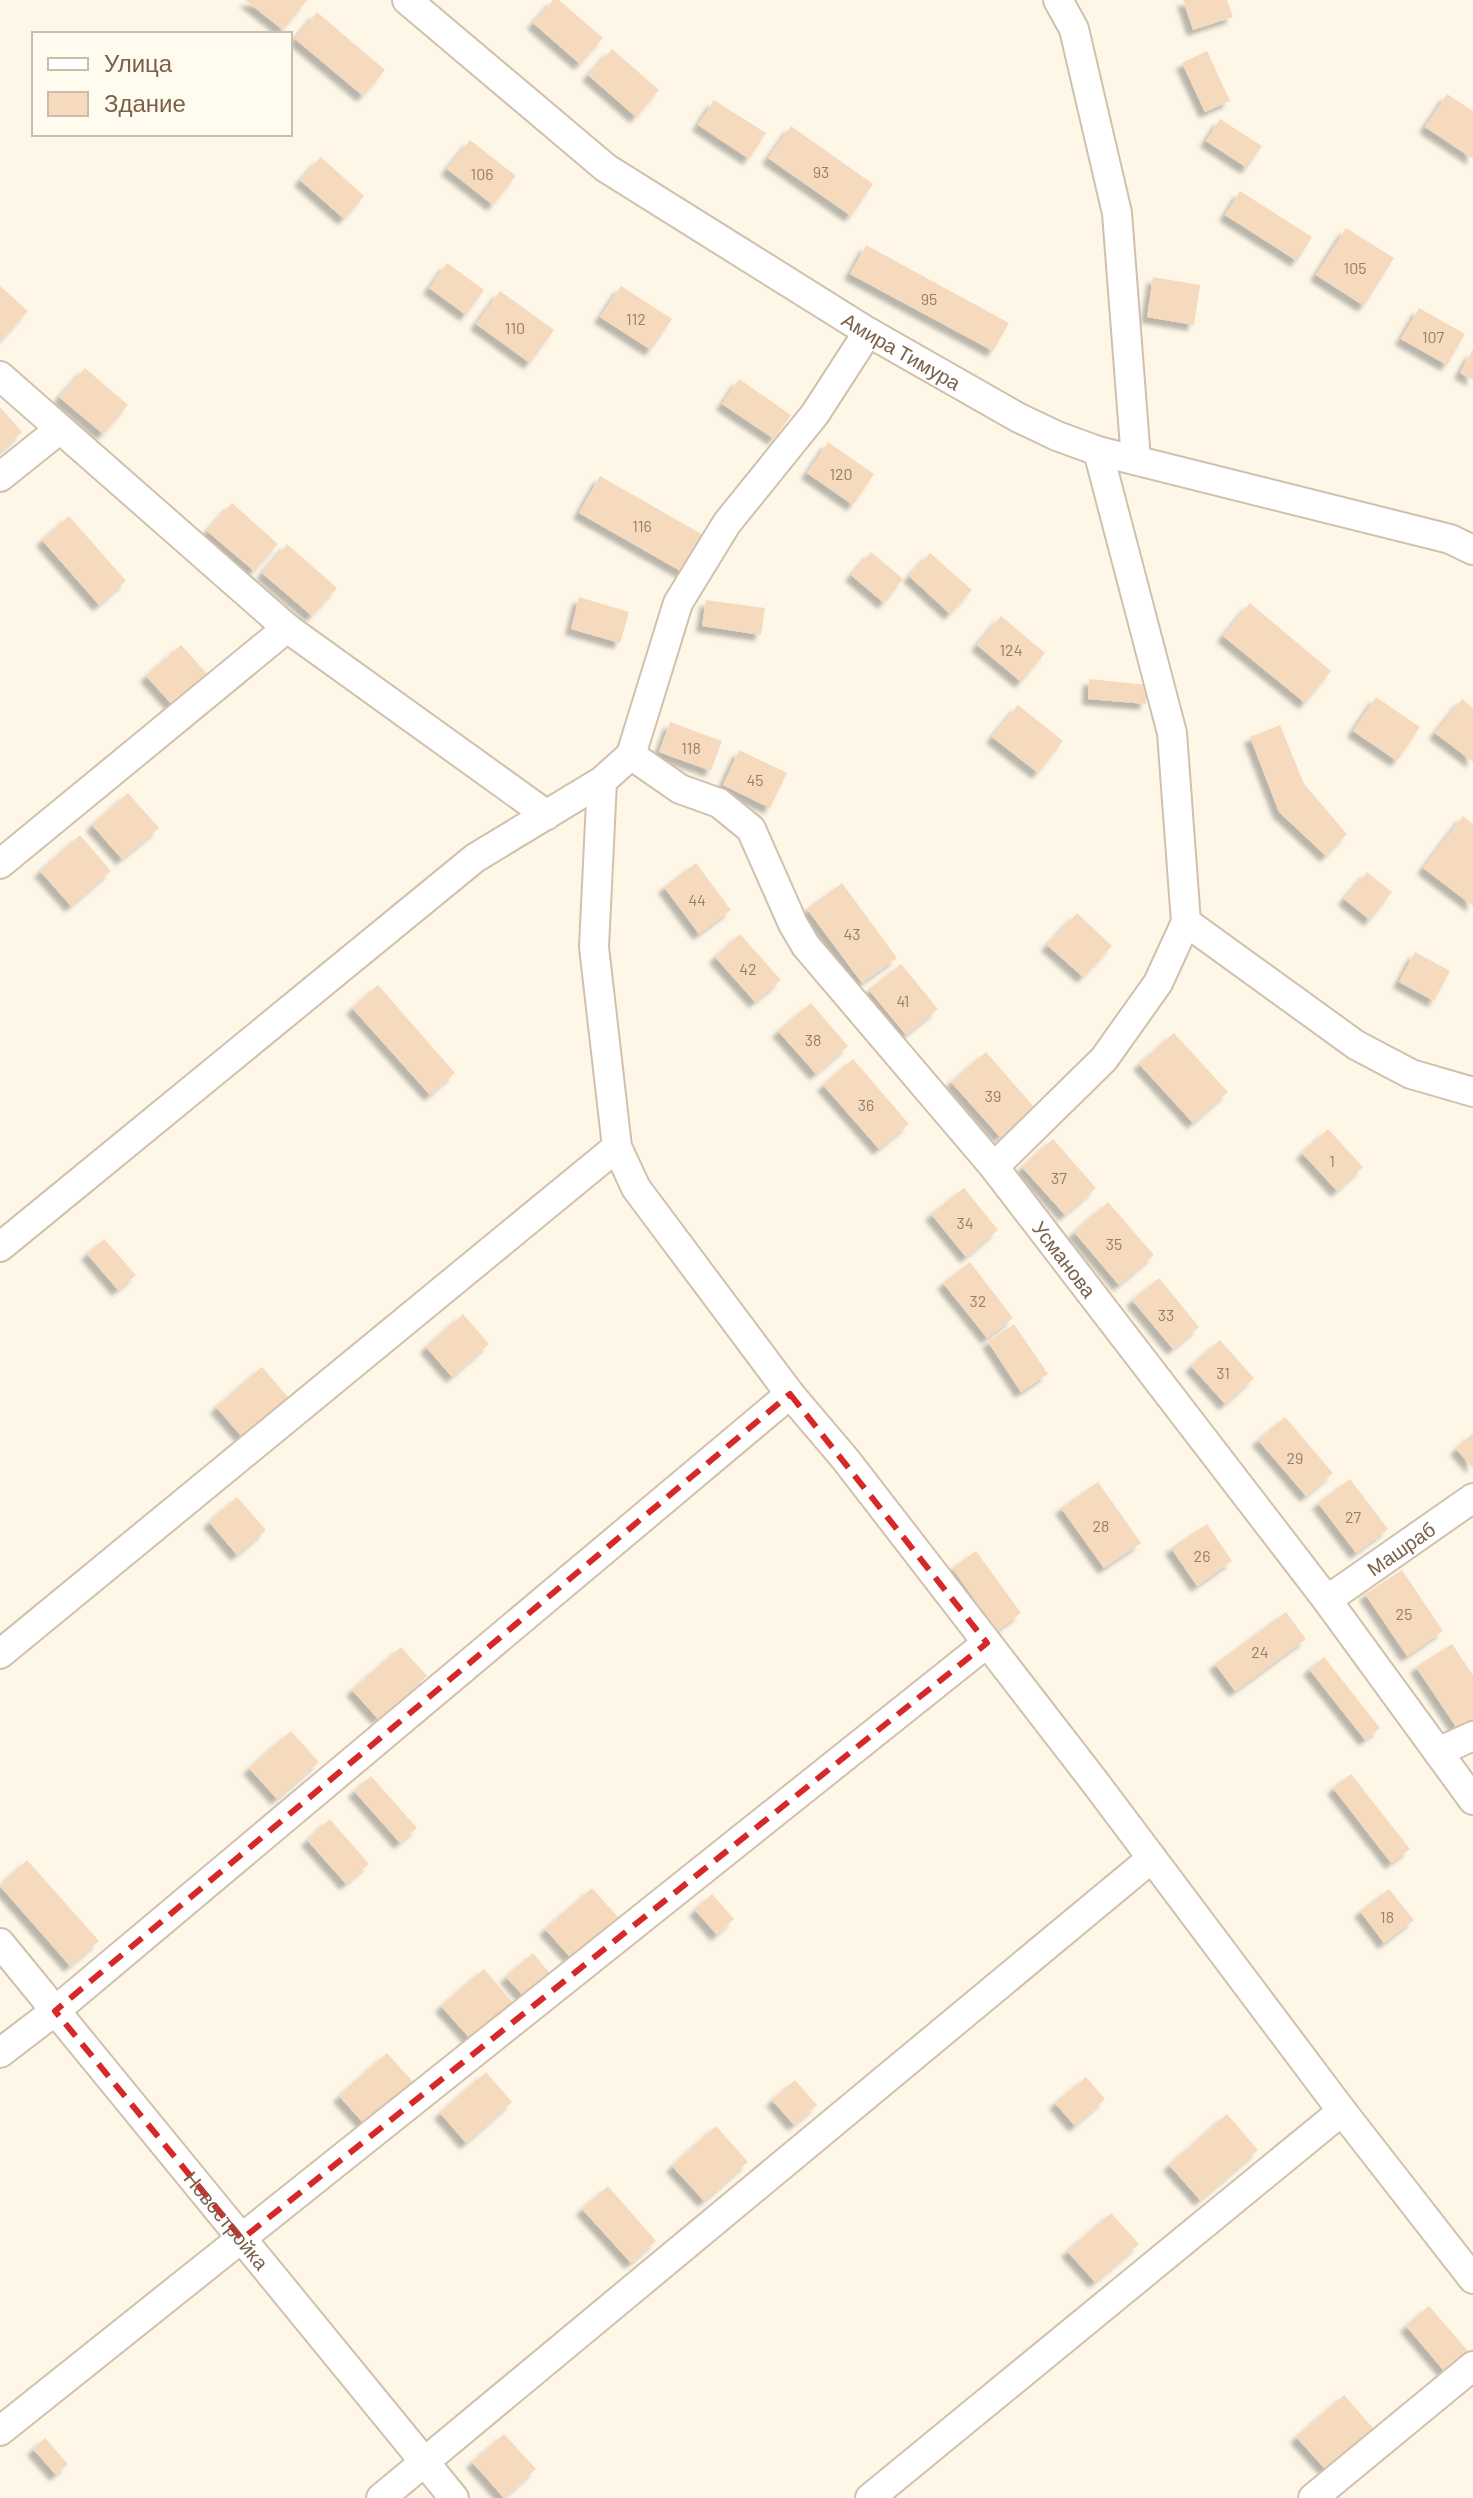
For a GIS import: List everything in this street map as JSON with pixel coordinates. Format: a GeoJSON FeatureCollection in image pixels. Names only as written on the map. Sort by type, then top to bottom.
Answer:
{"type":"FeatureCollection","features":[{"type":"Feature","properties":{"kind":"street","name":"Амира Тимура"},"geometry":{"type":"LineString","coordinates":[[407,0],[606,168],[868,332],[1019,418],[1098,451],[1450,539],[1473,550]]}},
{"type":"Feature","properties":{"kind":"street"},"geometry":{"type":"LineString","coordinates":[[1058,0],[1074,29],[1117,213],[1136,460]]}},
{"type":"Feature","properties":{"kind":"street"},"geometry":{"type":"LineString","coordinates":[[0,1247],[475,858],[602,781],[631,755],[678,603],[727,523],[815,414],[868,332]]}},
{"type":"Feature","properties":{"kind":"street"},"geometry":{"type":"LineString","coordinates":[[0,376],[287,628],[547,815]]}},
{"type":"Feature","properties":{"kind":"street"},"geometry":{"type":"LineString","coordinates":[[0,477],[60,429]]}},
{"type":"Feature","properties":{"kind":"street"},"geometry":{"type":"LineString","coordinates":[[994,1167],[1104,1059],[1158,983],[1186,922],[1172,733],[1098,451]]}},
{"type":"Feature","properties":{"kind":"street"},"geometry":{"type":"LineString","coordinates":[[0,864],[287,628]]}},
{"type":"Feature","properties":{"kind":"street","name":"Усманова"},"geometry":{"type":"LineString","coordinates":[[631,755],[680,789],[719,803],[751,829],[793,924],[806,946],[994,1167],[1327,1600],[1473,1800]]}},
{"type":"Feature","properties":{"kind":"street"},"geometry":{"type":"LineString","coordinates":[[602,781],[594,947],[617,1147],[636,1188],[790,1394],[846,1460],[1473,2279]]}},
{"type":"Feature","properties":{"kind":"street"},"geometry":{"type":"LineString","coordinates":[[1186,922],[1356,1045],[1411,1074],[1473,1092]]}},
{"type":"Feature","properties":{"kind":"street"},"geometry":{"type":"LineString","coordinates":[[0,1654],[617,1147]]}},
{"type":"Feature","properties":{"kind":"street"},"geometry":{"type":"LineString","coordinates":[[0,2053],[55,2011],[790,1394]]}},
{"type":"Feature","properties":{"kind":"street","name":"Машраб"},"geometry":{"type":"LineString","coordinates":[[1327,1600],[1473,1498]]}},
{"type":"Feature","properties":{"kind":"street"},"geometry":{"type":"LineString","coordinates":[[0,2431],[987,1643]]}},
{"type":"Feature","properties":{"kind":"street"},"geometry":{"type":"LineString","coordinates":[[1438,1752],[1473,1736]]}},
{"type":"Feature","properties":{"kind":"street"},"geometry":{"type":"LineString","coordinates":[[381,2498],[1152,1858]]}},
{"type":"Feature","properties":{"kind":"street","name":"Новостройка"},"geometry":{"type":"LineString","coordinates":[[0,1943],[454,2498]]}},
{"type":"Feature","properties":{"kind":"street"},"geometry":{"type":"LineString","coordinates":[[870,2498],[1342,2111]]}},
{"type":"Feature","properties":{"kind":"street"},"geometry":{"type":"LineString","coordinates":[[1313,2498],[1473,2366]]}},
{"type":"Feature","properties":{"kind":"highlighted area"},"geometry":{"type":"Polygon","coordinates":[[[790,1394],[987,1643],[242,2239],[55,2011],[790,1394]]]}},
{"type":"Feature","properties":{"kind":"building"},"geometry":{"type":"Polygon","coordinates":[[[245,0],[307,0],[283,30],[245,0]]]}},
{"type":"Feature","properties":{"kind":"building"},"geometry":{"type":"Polygon","coordinates":[[[553,0],[559,0],[603,38],[580,64],[533,23],[553,0]]]}},
{"type":"Feature","properties":{"kind":"building"},"geometry":{"type":"Polygon","coordinates":[[[1183,0],[1227,0],[1233,17],[1193,30],[1183,0]]]}},
{"type":"Feature","properties":{"kind":"building"},"geometry":{"type":"Polygon","coordinates":[[[317,12],[385,70],[363,96],[295,39],[317,12]]]}},
{"type":"Feature","properties":{"kind":"building"},"geometry":{"type":"Polygon","coordinates":[[[612,49],[659,90],[636,117],[588,75],[612,49]]]}},
{"type":"Feature","properties":{"kind":"building"},"geometry":{"type":"Polygon","coordinates":[[[1207,51],[1230,101],[1205,112],[1182,63],[1207,51]]]}},
{"type":"Feature","properties":{"kind":"building"},"geometry":{"type":"Polygon","coordinates":[[[1447,94],[1473,111],[1473,159],[1425,127],[1447,94]]]}},
{"type":"Feature","properties":{"kind":"building"},"geometry":{"type":"Polygon","coordinates":[[[714,100],[766,133],[749,159],[698,125],[714,100]]]}},
{"type":"Feature","properties":{"kind":"building"},"geometry":{"type":"Polygon","coordinates":[[[1220,119],[1262,146],[1247,168],[1206,141],[1220,119]]]}},
{"type":"Feature","properties":{"kind":"building"},"geometry":{"type":"Polygon","coordinates":[[[791,126],[873,184],[851,216],[768,158],[791,126]]]}},
{"type":"Feature","properties":{"kind":"building"},"geometry":{"type":"Polygon","coordinates":[[[470,140],[516,176],[493,205],[447,169],[470,140]]]}},
{"type":"Feature","properties":{"kind":"building"},"geometry":{"type":"Polygon","coordinates":[[[321,157],[364,196],[344,219],[300,180],[321,157]]]}},
{"type":"Feature","properties":{"kind":"building"},"geometry":{"type":"Polygon","coordinates":[[[1240,191],[1312,237],[1297,261],[1225,215],[1240,191]]]}},
{"type":"Feature","properties":{"kind":"building"},"geometry":{"type":"Polygon","coordinates":[[[1346,228],[1394,258],[1364,306],[1316,275],[1346,228]]]}},
{"type":"Feature","properties":{"kind":"building"},"geometry":{"type":"Polygon","coordinates":[[[866,245],[1009,323],[993,351],[850,274],[866,245]]]}},
{"type":"Feature","properties":{"kind":"building"},"geometry":{"type":"Polygon","coordinates":[[[447,263],[484,290],[466,315],[429,288],[447,263]]]}},
{"type":"Feature","properties":{"kind":"building"},"geometry":{"type":"Polygon","coordinates":[[[1153,277],[1200,285],[1194,325],[1147,317],[1153,277]]]}},
{"type":"Feature","properties":{"kind":"building"},"geometry":{"type":"Polygon","coordinates":[[[0,286],[28,311],[0,342],[0,286]]]}},
{"type":"Feature","properties":{"kind":"building"},"geometry":{"type":"Polygon","coordinates":[[[621,286],[672,319],[651,350],[600,317],[621,286]]]}},
{"type":"Feature","properties":{"kind":"building"},"geometry":{"type":"Polygon","coordinates":[[[500,291],[554,330],[530,363],[476,324],[500,291]]]}},
{"type":"Feature","properties":{"kind":"building"},"geometry":{"type":"Polygon","coordinates":[[[1419,308],[1465,334],[1447,365],[1401,339],[1419,308]]]}},
{"type":"Feature","properties":{"kind":"building"},"geometry":{"type":"Polygon","coordinates":[[[1473,349],[1473,380],[1460,373],[1473,349]]]}},
{"type":"Feature","properties":{"kind":"building"},"geometry":{"type":"Polygon","coordinates":[[[85,368],[128,405],[103,434],[59,397],[85,368]]]}},
{"type":"Feature","properties":{"kind":"building"},"geometry":{"type":"Polygon","coordinates":[[[739,379],[791,415],[774,439],[722,404],[739,379]]]}},
{"type":"Feature","properties":{"kind":"building"},"geometry":{"type":"Polygon","coordinates":[[[0,407],[22,432],[0,452],[0,407]]]}},
{"type":"Feature","properties":{"kind":"building"},"geometry":{"type":"Polygon","coordinates":[[[828,442],[874,474],[853,505],[807,473],[828,442]]]}},
{"type":"Feature","properties":{"kind":"building"},"geometry":{"type":"Polygon","coordinates":[[[600,476],[705,536],[684,573],[579,513],[600,476]]]}},
{"type":"Feature","properties":{"kind":"building"},"geometry":{"type":"Polygon","coordinates":[[[232,503],[278,544],[254,571],[207,531],[232,503]]]}},
{"type":"Feature","properties":{"kind":"building"},"geometry":{"type":"Polygon","coordinates":[[[69,516],[126,581],[99,605],[42,540],[69,516]]]}},
{"type":"Feature","properties":{"kind":"building"},"geometry":{"type":"Polygon","coordinates":[[[287,544],[337,588],[312,616],[262,573],[287,544]]]}},
{"type":"Feature","properties":{"kind":"building"},"geometry":{"type":"Polygon","coordinates":[[[871,552],[903,579],[884,603],[851,575],[871,552]]]}},
{"type":"Feature","properties":{"kind":"building"},"geometry":{"type":"Polygon","coordinates":[[[930,553],[972,590],[950,614],[909,576],[930,553]]]}},
{"type":"Feature","properties":{"kind":"building"},"geometry":{"type":"Polygon","coordinates":[[[579,597],[629,612],[620,643],[571,629],[579,597]]]}},
{"type":"Feature","properties":{"kind":"building"},"geometry":{"type":"Polygon","coordinates":[[[706,600],[765,608],[761,635],[702,626],[706,600]]]}},
{"type":"Feature","properties":{"kind":"building"},"geometry":{"type":"Polygon","coordinates":[[[1250,603],[1331,671],[1305,703],[1223,636],[1250,603]]]}},
{"type":"Feature","properties":{"kind":"building"},"geometry":{"type":"Polygon","coordinates":[[[1001,616],[1045,653],[1021,682],[977,645],[1001,616]]]}},
{"type":"Feature","properties":{"kind":"building"},"geometry":{"type":"Polygon","coordinates":[[[181,645],[210,677],[175,708],[146,676],[181,645]]]}},
{"type":"Feature","properties":{"kind":"building"},"geometry":{"type":"Polygon","coordinates":[[[1089,679],[1148,685],[1146,704],[1088,699],[1089,679]]]}},
{"type":"Feature","properties":{"kind":"building"},"geometry":{"type":"Polygon","coordinates":[[[1376,697],[1420,727],[1397,761],[1353,731],[1376,697]]]}},
{"type":"Feature","properties":{"kind":"building"},"geometry":{"type":"Polygon","coordinates":[[[1462,699],[1473,708],[1473,762],[1435,733],[1462,699]]]}},
{"type":"Feature","properties":{"kind":"building"},"geometry":{"type":"Polygon","coordinates":[[[1018,705],[1063,741],[1038,773],[992,737],[1018,705]]]}},
{"type":"Feature","properties":{"kind":"building"},"geometry":{"type":"Polygon","coordinates":[[[670,722],[722,741],[711,771],[659,752],[670,722]]]}},
{"type":"Feature","properties":{"kind":"building"},"geometry":{"type":"Polygon","coordinates":[[[1280,725],[1304,784],[1347,834],[1326,856],[1279,812],[1250,737],[1280,725]]]}},
{"type":"Feature","properties":{"kind":"building"},"geometry":{"type":"Polygon","coordinates":[[[739,750],[787,773],[770,808],[723,785],[739,750]]]}},
{"type":"Feature","properties":{"kind":"building"},"geometry":{"type":"Polygon","coordinates":[[[128,793],[159,828],[122,859],[92,825],[128,793]]]}},
{"type":"Feature","properties":{"kind":"building"},"geometry":{"type":"Polygon","coordinates":[[[1463,816],[1473,824],[1473,906],[1423,868],[1463,816]]]}},
{"type":"Feature","properties":{"kind":"building"},"geometry":{"type":"Polygon","coordinates":[[[80,835],[111,871],[71,906],[40,871],[80,835]]]}},
{"type":"Feature","properties":{"kind":"building"},"geometry":{"type":"Polygon","coordinates":[[[696,863],[731,910],[699,934],[664,887],[696,863]]]}},
{"type":"Feature","properties":{"kind":"building"},"geometry":{"type":"Polygon","coordinates":[[[1367,872],[1392,892],[1370,920],[1344,899],[1367,872]]]}},
{"type":"Feature","properties":{"kind":"building"},"geometry":{"type":"Polygon","coordinates":[[[842,883],[897,958],[862,983],[807,909],[842,883]]]}},
{"type":"Feature","properties":{"kind":"building"},"geometry":{"type":"Polygon","coordinates":[[[1077,913],[1112,946],[1083,977],[1047,945],[1077,913]]]}},
{"type":"Feature","properties":{"kind":"building"},"geometry":{"type":"Polygon","coordinates":[[[740,934],[781,980],[755,1002],[715,957],[740,934]]]}},
{"type":"Feature","properties":{"kind":"building"},"geometry":{"type":"Polygon","coordinates":[[[1415,952],[1450,971],[1434,1001],[1399,982],[1415,952]]]}},
{"type":"Feature","properties":{"kind":"building"},"geometry":{"type":"Polygon","coordinates":[[[901,964],[938,1009],[906,1035],[869,990],[901,964]]]}},
{"type":"Feature","properties":{"kind":"building"},"geometry":{"type":"Polygon","coordinates":[[[378,985],[455,1073],[430,1095],[352,1008],[378,985]]]}},
{"type":"Feature","properties":{"kind":"building"},"geometry":{"type":"Polygon","coordinates":[[[811,1003],[848,1046],[816,1074],[778,1031],[811,1003]]]}},
{"type":"Feature","properties":{"kind":"building"},"geometry":{"type":"Polygon","coordinates":[[[1174,1033],[1228,1092],[1193,1123],[1139,1064],[1174,1033]]]}},
{"type":"Feature","properties":{"kind":"building"},"geometry":{"type":"Polygon","coordinates":[[[986,1052],[1034,1107],[1000,1137],[951,1082],[986,1052]]]}},
{"type":"Feature","properties":{"kind":"building"},"geometry":{"type":"Polygon","coordinates":[[[853,1059],[909,1124],[879,1149],[823,1085],[853,1059]]]}},
{"type":"Feature","properties":{"kind":"building"},"geometry":{"type":"Polygon","coordinates":[[[1328,1129],[1363,1167],[1337,1191],[1302,1153],[1328,1129]]]}},
{"type":"Feature","properties":{"kind":"building"},"geometry":{"type":"Polygon","coordinates":[[[1053,1139],[1096,1188],[1065,1215],[1022,1167],[1053,1139]]]}},
{"type":"Feature","properties":{"kind":"building"},"geometry":{"type":"Polygon","coordinates":[[[964,1188],[998,1230],[966,1257],[931,1214],[964,1188]]]}},
{"type":"Feature","properties":{"kind":"building"},"geometry":{"type":"Polygon","coordinates":[[[1108,1202],[1154,1255],[1119,1285],[1074,1232],[1108,1202]]]}},
{"type":"Feature","properties":{"kind":"building"},"geometry":{"type":"Polygon","coordinates":[[[104,1239],[136,1275],[118,1290],[87,1254],[104,1239]]]}},
{"type":"Feature","properties":{"kind":"building"},"geometry":{"type":"Polygon","coordinates":[[[970,1262],[1013,1318],[987,1338],[943,1283],[970,1262]]]}},
{"type":"Feature","properties":{"kind":"building"},"geometry":{"type":"Polygon","coordinates":[[[1159,1278],[1199,1327],[1173,1349],[1132,1300],[1159,1278]]]}},
{"type":"Feature","properties":{"kind":"building"},"geometry":{"type":"Polygon","coordinates":[[[463,1314],[489,1344],[452,1377],[426,1347],[463,1314]]]}},
{"type":"Feature","properties":{"kind":"building"},"geometry":{"type":"Polygon","coordinates":[[[1014,1324],[1048,1374],[1021,1392],[988,1342],[1014,1324]]]}},
{"type":"Feature","properties":{"kind":"building"},"geometry":{"type":"Polygon","coordinates":[[[1220,1340],[1254,1378],[1225,1404],[1191,1366],[1220,1340]]]}},
{"type":"Feature","properties":{"kind":"building"},"geometry":{"type":"Polygon","coordinates":[[[262,1367],[288,1397],[242,1437],[216,1407],[262,1367]]]}},
{"type":"Feature","properties":{"kind":"building"},"geometry":{"type":"Polygon","coordinates":[[[1285,1417],[1333,1473],[1306,1496],[1258,1440],[1285,1417]]]}},
{"type":"Feature","properties":{"kind":"building"},"geometry":{"type":"Polygon","coordinates":[[[1473,1433],[1473,1468],[1456,1449],[1473,1433]]]}},
{"type":"Feature","properties":{"kind":"building"},"geometry":{"type":"Polygon","coordinates":[[[1350,1479],[1388,1529],[1356,1553],[1318,1503],[1350,1479]]]}},
{"type":"Feature","properties":{"kind":"building"},"geometry":{"type":"Polygon","coordinates":[[[1098,1482],[1141,1543],[1104,1568],[1061,1508],[1098,1482]]]}},
{"type":"Feature","properties":{"kind":"building"},"geometry":{"type":"Polygon","coordinates":[[[237,1497],[266,1530],[237,1555],[209,1522],[237,1497]]]}},
{"type":"Feature","properties":{"kind":"building"},"geometry":{"type":"Polygon","coordinates":[[[1207,1524],[1232,1561],[1197,1586],[1171,1548],[1207,1524]]]}},
{"type":"Feature","properties":{"kind":"building"},"geometry":{"type":"Polygon","coordinates":[[[976,1551],[1021,1613],[997,1631],[952,1568],[976,1551]]]}},
{"type":"Feature","properties":{"kind":"building"},"geometry":{"type":"Polygon","coordinates":[[[1402,1570],[1443,1631],[1407,1656],[1365,1594],[1402,1570]]]}},
{"type":"Feature","properties":{"kind":"building"},"geometry":{"type":"Polygon","coordinates":[[[1286,1612],[1306,1639],[1235,1691],[1215,1664],[1286,1612]]]}},
{"type":"Feature","properties":{"kind":"building"},"geometry":{"type":"Polygon","coordinates":[[[1452,1644],[1473,1675],[1473,1720],[1458,1730],[1416,1667],[1452,1644]]]}},
{"type":"Feature","properties":{"kind":"building"},"geometry":{"type":"Polygon","coordinates":[[[401,1647],[427,1676],[378,1719],[352,1690],[401,1647]]]}},
{"type":"Feature","properties":{"kind":"building"},"geometry":{"type":"Polygon","coordinates":[[[1324,1657],[1380,1728],[1365,1740],[1309,1669],[1324,1657]]]}},
{"type":"Feature","properties":{"kind":"building"},"geometry":{"type":"Polygon","coordinates":[[[291,1731],[319,1762],[277,1799],[249,1768],[291,1731]]]}},
{"type":"Feature","properties":{"kind":"building"},"geometry":{"type":"Polygon","coordinates":[[[1351,1774],[1410,1849],[1391,1863],[1333,1788],[1351,1774]]]}},
{"type":"Feature","properties":{"kind":"building"},"geometry":{"type":"Polygon","coordinates":[[[371,1776],[417,1828],[400,1843],[354,1791],[371,1776]]]}},
{"type":"Feature","properties":{"kind":"building"},"geometry":{"type":"Polygon","coordinates":[[[330,1819],[369,1864],[346,1884],[307,1840],[330,1819]]]}},
{"type":"Feature","properties":{"kind":"building"},"geometry":{"type":"Polygon","coordinates":[[[27,1860],[99,1941],[70,1966],[0,1886],[27,1860]]]}},
{"type":"Feature","properties":{"kind":"building"},"geometry":{"type":"Polygon","coordinates":[[[592,1888],[618,1917],[571,1958],[545,1929],[592,1888]]]}},
{"type":"Feature","properties":{"kind":"building"},"geometry":{"type":"Polygon","coordinates":[[[1389,1889],[1414,1920],[1384,1943],[1360,1911],[1389,1889]]]}},
{"type":"Feature","properties":{"kind":"building"},"geometry":{"type":"Polygon","coordinates":[[[712,1894],[734,1919],[717,1935],[695,1910],[712,1894]]]}},
{"type":"Feature","properties":{"kind":"building"},"geometry":{"type":"Polygon","coordinates":[[[533,1953],[552,1976],[526,1999],[506,1977],[533,1953]]]}},
{"type":"Feature","properties":{"kind":"building"},"geometry":{"type":"Polygon","coordinates":[[[484,1969],[514,2004],[472,2041],[441,2006],[484,1969]]]}},
{"type":"Feature","properties":{"kind":"building"},"geometry":{"type":"Polygon","coordinates":[[[387,2053],[414,2083],[366,2126],[339,2096],[387,2053]]]}},
{"type":"Feature","properties":{"kind":"building"},"geometry":{"type":"Polygon","coordinates":[[[486,2072],[512,2102],[466,2143],[440,2113],[486,2072]]]}},
{"type":"Feature","properties":{"kind":"building"},"geometry":{"type":"Polygon","coordinates":[[[1086,2077],[1105,2099],[1075,2126],[1055,2103],[1086,2077]]]}},
{"type":"Feature","properties":{"kind":"building"},"geometry":{"type":"Polygon","coordinates":[[[795,2080],[817,2105],[794,2125],[772,2100],[795,2080]]]}},
{"type":"Feature","properties":{"kind":"building"},"geometry":{"type":"Polygon","coordinates":[[[1227,2114],[1258,2150],[1200,2200],[1169,2165],[1227,2114]]]}},
{"type":"Feature","properties":{"kind":"building"},"geometry":{"type":"Polygon","coordinates":[[[716,2126],[748,2162],[704,2201],[672,2166],[716,2126]]]}},
{"type":"Feature","properties":{"kind":"building"},"geometry":{"type":"Polygon","coordinates":[[[608,2186],[656,2241],[631,2263],[582,2209],[608,2186]]]}},
{"type":"Feature","properties":{"kind":"building"},"geometry":{"type":"Polygon","coordinates":[[[1111,2213],[1139,2244],[1095,2282],[1067,2251],[1111,2213]]]}},
{"type":"Feature","properties":{"kind":"building"},"geometry":{"type":"Polygon","coordinates":[[[1429,2306],[1468,2351],[1445,2372],[1406,2326],[1429,2306]]]}},
{"type":"Feature","properties":{"kind":"building"},"geometry":{"type":"Polygon","coordinates":[[[1344,2395],[1373,2428],[1326,2470],[1296,2437],[1344,2395]]]}},
{"type":"Feature","properties":{"kind":"building"},"geometry":{"type":"Polygon","coordinates":[[[504,2434],[536,2469],[504,2498],[472,2462],[504,2434]]]}},
{"type":"Feature","properties":{"kind":"building"},"geometry":{"type":"Polygon","coordinates":[[[45,2438],[68,2464],[56,2475],[33,2449],[45,2438]]]}}]}
